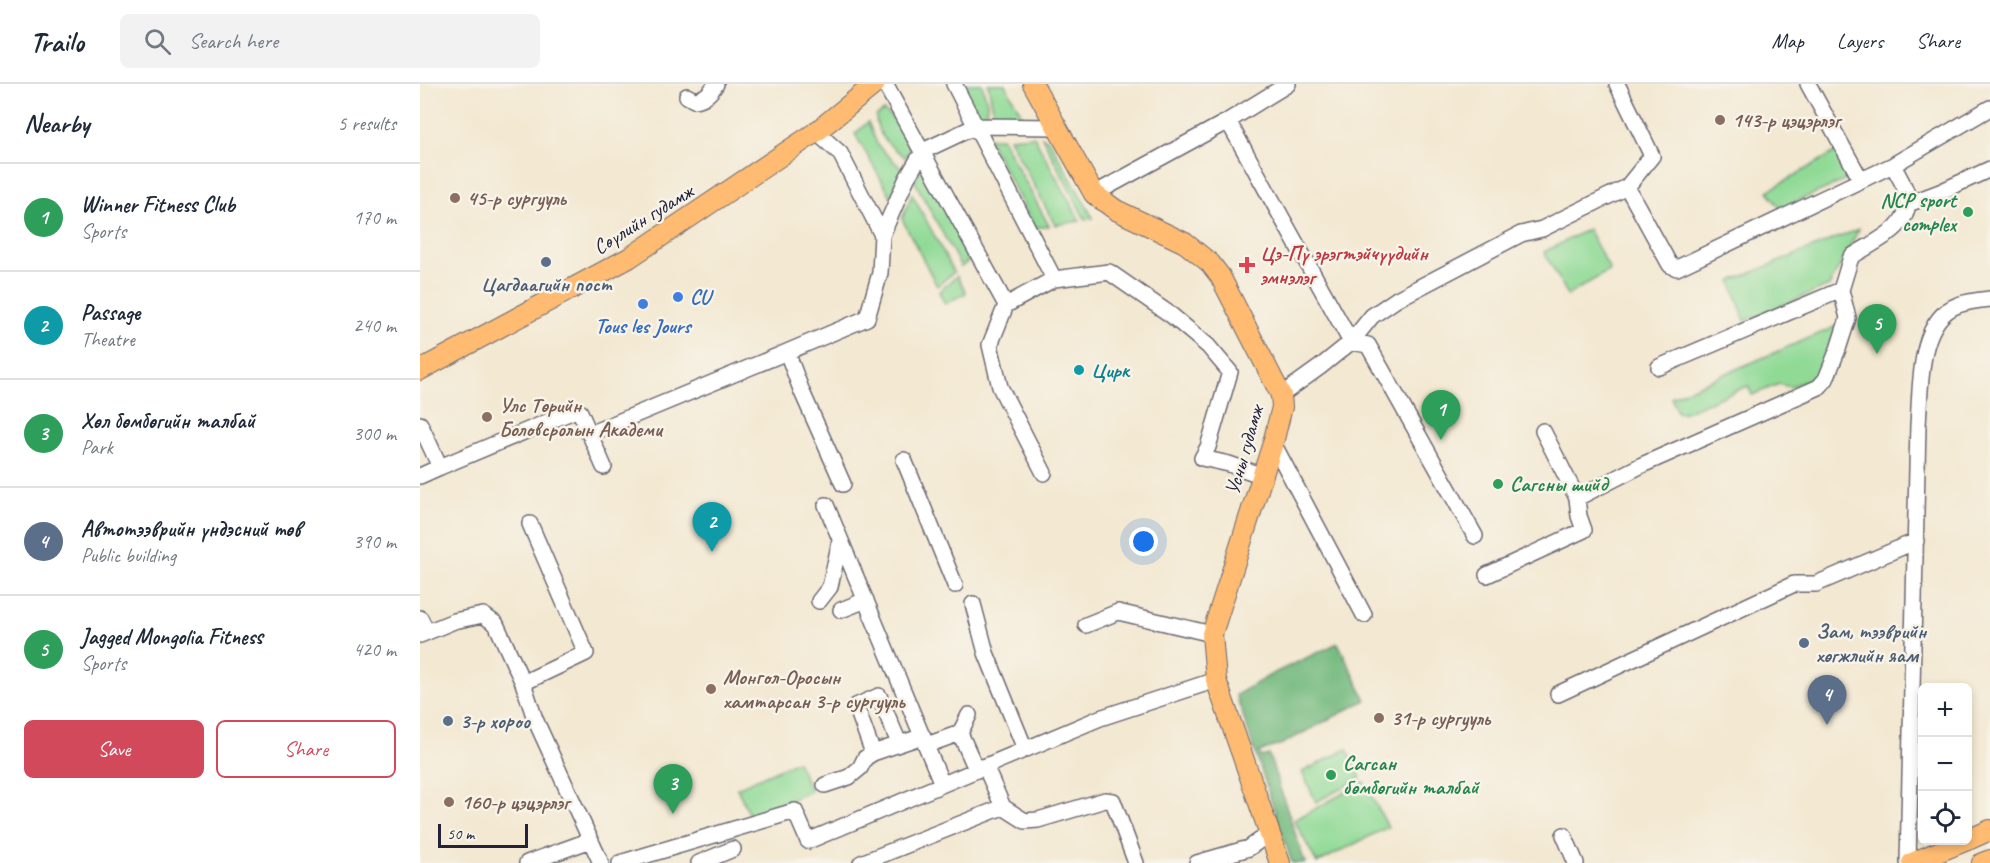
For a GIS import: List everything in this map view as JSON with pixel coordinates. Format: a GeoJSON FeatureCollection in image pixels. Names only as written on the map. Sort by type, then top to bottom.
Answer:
{"type":"FeatureCollection","features":[{"type":"Feature","properties":{"kind":"main road","name":"Сөүлийн гудамж"},"geometry":{"type":"LineString","coordinates":[[420,370],[629,258],[816,132],[875,84]]}},
{"type":"Feature","properties":{"kind":"main road","name":"Усны гудамж"},"geometry":{"type":"LineString","coordinates":[[1032,84],[1094,195],[1116,210],[1185,243],[1210,263],[1220,276],[1281,395],[1282,406],[1274,444],[1212,634],[1216,680],[1280,863]]}},
{"type":"Feature","properties":{"kind":"main road"},"geometry":{"type":"LineString","coordinates":[[1972,838],[1990,830]]}},
{"type":"Feature","properties":{"kind":"main road"},"geometry":{"type":"LineString","coordinates":[[1910,863],[1955,845]]}},
{"type":"Feature","properties":{"kind":"main road"},"geometry":{"type":"LineString","coordinates":[[1982,863],[1990,860]]}},
{"type":"Feature","properties":{"kind":"street"},"geometry":{"type":"LineString","coordinates":[[687,96],[694,100],[702,99],[711,92],[716,84]]}},
{"type":"Feature","properties":{"kind":"street"},"geometry":{"type":"LineString","coordinates":[[885,84],[1006,305]]}},
{"type":"Feature","properties":{"kind":"street"},"geometry":{"type":"LineString","coordinates":[[954,84],[1054,279]]}},
{"type":"Feature","properties":{"kind":"street"},"geometry":{"type":"LineString","coordinates":[[1094,195],[1288,84]]}},
{"type":"Feature","properties":{"kind":"street"},"geometry":{"type":"LineString","coordinates":[[1281,395],[1351,342],[1372,316],[1396,299],[1521,234],[1542,229],[1626,187],[1652,156],[1617,84]]}},
{"type":"Feature","properties":{"kind":"street"},"geometry":{"type":"LineString","coordinates":[[1808,84],[1861,180]]}},
{"type":"Feature","properties":{"kind":"street"},"geometry":{"type":"LineString","coordinates":[[1626,187],[1670,266],[1676,268],[1893,165],[1990,108]]}},
{"type":"Feature","properties":{"kind":"street"},"geometry":{"type":"LineString","coordinates":[[1228,120],[1351,342]]}},
{"type":"Feature","properties":{"kind":"street"},"geometry":{"type":"LineString","coordinates":[[589,434],[867,318],[880,273],[882,235],[923,150],[976,126],[1057,127]]}},
{"type":"Feature","properties":{"kind":"street"},"geometry":{"type":"LineString","coordinates":[[816,132],[840,153],[882,235]]}},
{"type":"Feature","properties":{"kind":"street"},"geometry":{"type":"LineString","coordinates":[[1577,498],[1642,465],[1819,387],[1826,379],[1848,318],[1841,290],[1851,257],[1889,234],[1903,217],[1908,204],[1907,194],[1893,165]]}},
{"type":"Feature","properties":{"kind":"street"},"geometry":{"type":"LineString","coordinates":[[1908,204],[1990,169]]}},
{"type":"Feature","properties":{"kind":"street"},"geometry":{"type":"LineString","coordinates":[[1044,473],[1000,387],[990,345],[1006,305],[1054,279],[1109,272],[1171,315],[1208,346],[1230,372],[1208,447],[1202,458],[1229,464],[1263,476]]}},
{"type":"Feature","properties":{"kind":"street"},"geometry":{"type":"LineString","coordinates":[[1659,367],[1841,290]]}},
{"type":"Feature","properties":{"kind":"street"},"geometry":{"type":"LineString","coordinates":[[1910,863],[1918,425],[1922,372],[1927,340],[1937,319],[1960,304],[1990,299]]}},
{"type":"Feature","properties":{"kind":"street"},"geometry":{"type":"LineString","coordinates":[[1351,342],[1368,345],[1475,536]]}},
{"type":"Feature","properties":{"kind":"street"},"geometry":{"type":"LineString","coordinates":[[787,352],[802,392],[843,484]]}},
{"type":"Feature","properties":{"kind":"street"},"geometry":{"type":"LineString","coordinates":[[420,476],[576,410],[580,412],[604,467]]}},
{"type":"Feature","properties":{"kind":"street"},"geometry":{"type":"LineString","coordinates":[[420,423],[440,467]]}},
{"type":"Feature","properties":{"kind":"street"},"geometry":{"type":"LineString","coordinates":[[1487,575],[1584,530],[1579,516],[1577,498],[1543,431]]}},
{"type":"Feature","properties":{"kind":"street"},"geometry":{"type":"LineString","coordinates":[[1274,444],[1364,615]]}},
{"type":"Feature","properties":{"kind":"street"},"geometry":{"type":"LineString","coordinates":[[904,460],[955,585]]}},
{"type":"Feature","properties":{"kind":"street"},"geometry":{"type":"LineString","coordinates":[[826,505],[942,784]]}},
{"type":"Feature","properties":{"kind":"street"},"geometry":{"type":"LineString","coordinates":[[523,683],[586,652],[530,524]]}},
{"type":"Feature","properties":{"kind":"street"},"geometry":{"type":"LineString","coordinates":[[819,601],[830,587],[840,541]]}},
{"type":"Feature","properties":{"kind":"street"},"geometry":{"type":"LineString","coordinates":[[1558,694],[1794,584],[1816,584],[1916,541]]}},
{"type":"Feature","properties":{"kind":"street"},"geometry":{"type":"LineString","coordinates":[[841,610],[866,600]]}},
{"type":"Feature","properties":{"kind":"street"},"geometry":{"type":"LineString","coordinates":[[974,604],[986,653],[1025,749]]}},
{"type":"Feature","properties":{"kind":"street"},"geometry":{"type":"LineString","coordinates":[[1086,625],[1119,612],[1212,634]]}},
{"type":"Feature","properties":{"kind":"street"},"geometry":{"type":"LineString","coordinates":[[422,629],[483,615],[496,624],[523,683],[535,719],[601,863]]}},
{"type":"Feature","properties":{"kind":"street"},"geometry":{"type":"LineString","coordinates":[[620,863],[795,811],[808,841],[1100,718],[1216,680]]}},
{"type":"Feature","properties":{"kind":"street"},"geometry":{"type":"LineString","coordinates":[[873,753],[856,706],[879,696],[899,743]]}},
{"type":"Feature","properties":{"kind":"street"},"geometry":{"type":"LineString","coordinates":[[960,733],[969,715]]}},
{"type":"Feature","properties":{"kind":"street"},"geometry":{"type":"LineString","coordinates":[[825,785],[849,777],[860,768],[865,758],[873,753],[899,743],[925,741],[960,733]]}},
{"type":"Feature","properties":{"kind":"street"},"geometry":{"type":"LineString","coordinates":[[960,733],[1003,807],[1025,821],[1038,820],[1105,800],[1113,801],[1136,863]]}},
{"type":"Feature","properties":{"kind":"street"},"geometry":{"type":"LineString","coordinates":[[861,863],[1003,807]]}},
{"type":"Feature","properties":{"kind":"street"},"geometry":{"type":"LineString","coordinates":[[1197,863],[1249,848],[1270,833]]}},
{"type":"Feature","properties":{"kind":"street"},"geometry":{"type":"LineString","coordinates":[[1564,835],[1576,863]]}},
{"type":"Feature","properties":{"kind":"street"},"geometry":{"type":"LineString","coordinates":[[527,863],[556,858],[591,840]]}},
{"type":"Feature","properties":{"kind":"street"},"geometry":{"type":"LineString","coordinates":[[699,863],[733,849]]}},
{"type":"Feature","properties":{"kind":"green space"},"geometry":{"type":"Polygon","coordinates":[[[958,84],[982,84],[987,102],[986,121],[981,120],[958,84]]]}},
{"type":"Feature","properties":{"kind":"green space"},"geometry":{"type":"Polygon","coordinates":[[[988,84],[1005,84],[1024,119],[993,120],[988,84]]]}},
{"type":"Feature","properties":{"kind":"green space"},"geometry":{"type":"Polygon","coordinates":[[[884,111],[898,121],[910,143],[906,158],[890,145],[879,129],[876,116],[884,111]]]}},
{"type":"Feature","properties":{"kind":"green space"},"geometry":{"type":"Polygon","coordinates":[[[868,122],[878,146],[902,169],[891,197],[855,134],[868,122]]]}},
{"type":"Feature","properties":{"kind":"green space"},"geometry":{"type":"Polygon","coordinates":[[[1034,136],[1080,221],[1055,225],[1009,138],[1034,136]]]}},
{"type":"Feature","properties":{"kind":"green space"},"geometry":{"type":"Polygon","coordinates":[[[1042,137],[1049,140],[1093,218],[1085,219],[1042,137]]]}},
{"type":"Feature","properties":{"kind":"green space"},"geometry":{"type":"Polygon","coordinates":[[[988,138],[1002,138],[1049,226],[1035,228],[988,138]]]}},
{"type":"Feature","properties":{"kind":"green space"},"geometry":{"type":"Polygon","coordinates":[[[1835,152],[1845,169],[1846,180],[1782,208],[1777,205],[1768,191],[1835,152]]]}},
{"type":"Feature","properties":{"kind":"green space"},"geometry":{"type":"Polygon","coordinates":[[[923,168],[972,258],[961,267],[915,182],[920,169],[923,168]]]}},
{"type":"Feature","properties":{"kind":"green space"},"geometry":{"type":"Polygon","coordinates":[[[912,194],[954,272],[937,286],[902,219],[912,194]]]}},
{"type":"Feature","properties":{"kind":"green space"},"geometry":{"type":"Polygon","coordinates":[[[1588,229],[1610,270],[1568,295],[1544,252],[1588,229]]]}},
{"type":"Feature","properties":{"kind":"green space"},"geometry":{"type":"Polygon","coordinates":[[[1859,229],[1829,286],[1745,321],[1731,281],[1859,229]]]}},
{"type":"Feature","properties":{"kind":"green space"},"geometry":{"type":"Polygon","coordinates":[[[957,276],[966,293],[945,304],[939,292],[957,276]]]}},
{"type":"Feature","properties":{"kind":"green space"},"geometry":{"type":"Polygon","coordinates":[[[1837,326],[1818,375],[1790,387],[1779,384],[1752,395],[1748,386],[1682,413],[1677,412],[1671,397],[1837,326]]]}},
{"type":"Feature","properties":{"kind":"green space"},"geometry":{"type":"Polygon","coordinates":[[[1338,643],[1366,700],[1282,744],[1259,752],[1261,757],[1269,755],[1305,863],[1292,863],[1236,695],[1272,674],[1338,643]]]}},
{"type":"Feature","properties":{"kind":"green space","name":"Сагсан бөмбөгийн талбай"},"geometry":{"type":"Polygon","coordinates":[[[1347,749],[1361,778],[1316,802],[1302,772],[1347,749]]]}},
{"type":"Feature","properties":{"kind":"green space"},"geometry":{"type":"Polygon","coordinates":[[[797,761],[811,791],[751,818],[737,788],[797,761]]]}},
{"type":"Feature","properties":{"kind":"green space"},"geometry":{"type":"Polygon","coordinates":[[[1364,782],[1388,827],[1317,863],[1294,820],[1364,782]]]}},
{"type":"Feature","properties":{"kind":"place","name":"143-р цэцэрлэг"},"geometry":{"type":"Point","coordinates":[1720,120]}},
{"type":"Feature","properties":{"kind":"place","name":"45-р сургууль"},"geometry":{"type":"Point","coordinates":[455,198]}},
{"type":"Feature","properties":{"kind":"place","name":"NCP sport complex"},"geometry":{"type":"Point","coordinates":[1968,212]}},
{"type":"Feature","properties":{"kind":"place","name":"Цагдаагийн пост"},"geometry":{"type":"Point","coordinates":[546,262]}},
{"type":"Feature","properties":{"kind":"place","name":"Цэ-Пү эрэгтэйчүүдийн эмнэлэг"},"geometry":{"type":"Point","coordinates":[1247,265]}},
{"type":"Feature","properties":{"kind":"place","name":"CU"},"geometry":{"type":"Point","coordinates":[678,297]}},
{"type":"Feature","properties":{"kind":"place","name":"Tous les Jours"},"geometry":{"type":"Point","coordinates":[643,304]}},
{"type":"Feature","properties":{"kind":"place","name":"Jagged Mongolia Fitness"},"geometry":{"type":"Point","coordinates":[1877,354]}},
{"type":"Feature","properties":{"kind":"place","name":"Цирк"},"geometry":{"type":"Point","coordinates":[1079,370]}},
{"type":"Feature","properties":{"kind":"place","name":"Улс Төрийн Боловсролын Академи"},"geometry":{"type":"Point","coordinates":[487,417]}},
{"type":"Feature","properties":{"kind":"place","name":"Winner Fitness Club"},"geometry":{"type":"Point","coordinates":[1441,440]}},
{"type":"Feature","properties":{"kind":"place","name":"Сагсны шийд"},"geometry":{"type":"Point","coordinates":[1498,484]}},
{"type":"Feature","properties":{"kind":"place","name":"Passage"},"geometry":{"type":"Point","coordinates":[712,552]}},
{"type":"Feature","properties":{"kind":"place","name":"Зам, тээврийн хөгжлийн яам"},"geometry":{"type":"Point","coordinates":[1804,643]}},
{"type":"Feature","properties":{"kind":"place","name":"Монгол-Оросын хамтарсан 3-р сургууль"},"geometry":{"type":"Point","coordinates":[711,689]}},
{"type":"Feature","properties":{"kind":"place","name":"31-р сургууль"},"geometry":{"type":"Point","coordinates":[1379,718]}},
{"type":"Feature","properties":{"kind":"place","name":"3-р хороо"},"geometry":{"type":"Point","coordinates":[448,721]}},
{"type":"Feature","properties":{"kind":"place","name":"Автотээврийн үндэсний төв"},"geometry":{"type":"Point","coordinates":[1827,725]}},
{"type":"Feature","properties":{"kind":"place","name":"Сагсан бөмбөгийн талбай"},"geometry":{"type":"Point","coordinates":[1331,775]}},
{"type":"Feature","properties":{"kind":"place","name":"160-р цэцэрлэг"},"geometry":{"type":"Point","coordinates":[449,802]}},
{"type":"Feature","properties":{"kind":"place","name":"Хөл бөмбөгийн талбай"},"geometry":{"type":"Point","coordinates":[673,814]}}]}
